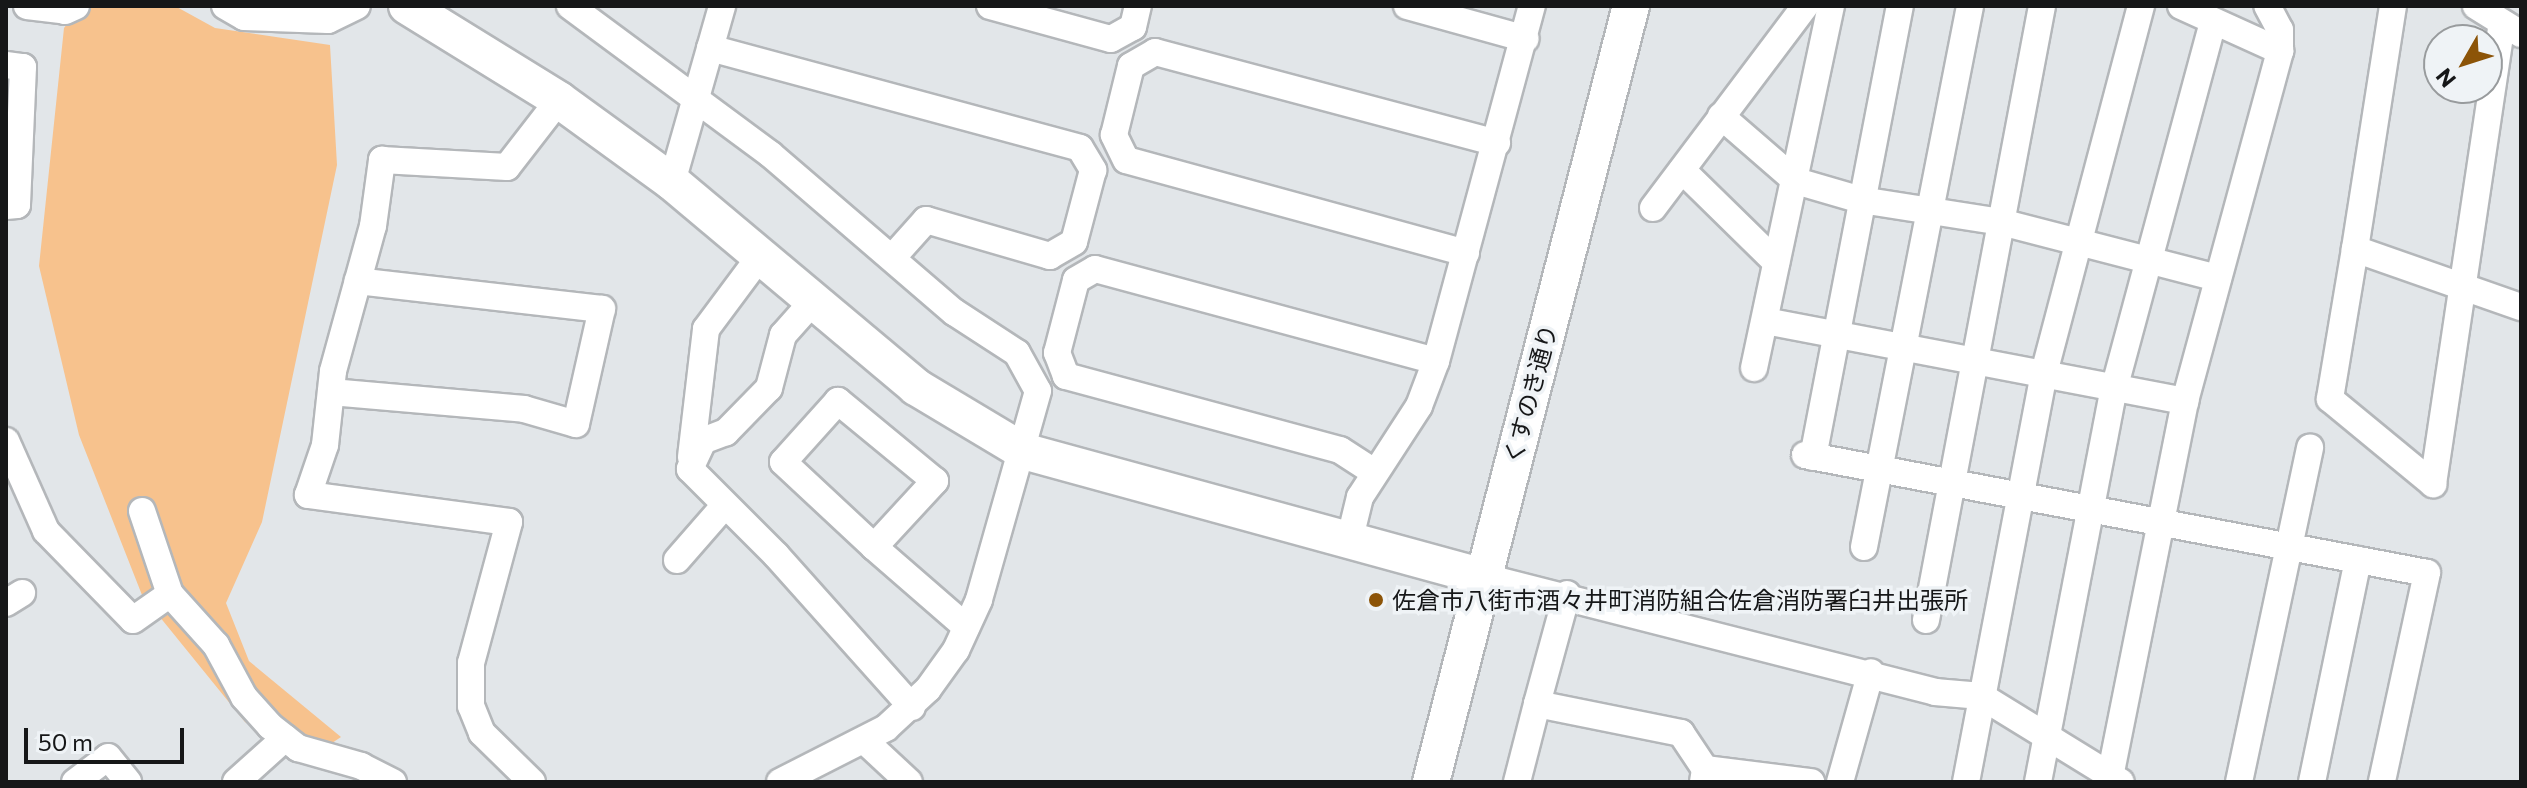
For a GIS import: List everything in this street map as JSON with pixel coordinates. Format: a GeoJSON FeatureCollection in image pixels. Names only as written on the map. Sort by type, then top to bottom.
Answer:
{"type":"FeatureCollection","features":[{"type":"Feature","properties":{"kind":"street"},"geometry":{"type":"LineString","coordinates":[[27,6],[65,11],[76,6]]}},
{"type":"Feature","properties":{"kind":"street"},"geometry":{"type":"LineString","coordinates":[[225,6],[244,17],[328,20],[357,6]]}},
{"type":"Feature","properties":{"kind":"street"},"geometry":{"type":"LineString","coordinates":[[570,6],[770,154],[954,312],[1017,353],[1038,391],[1023,451],[956,650],[912,707],[865,741],[780,782]]}},
{"type":"Feature","properties":{"kind":"street"},"geometry":{"type":"LineString","coordinates":[[672,182],[722,6]]}},
{"type":"Feature","properties":{"kind":"street"},"geometry":{"type":"LineString","coordinates":[[990,6],[1111,39],[1133,27],[1138,6]]}},
{"type":"Feature","properties":{"kind":"street"},"geometry":{"type":"LineString","coordinates":[[1407,6],[1526,39]]}},
{"type":"Feature","properties":{"kind":"street"},"geometry":{"type":"LineString","coordinates":[[1350,538],[1360,497],[1419,406],[1436,361],[1526,39],[1532,6]]}},
{"type":"Feature","properties":{"kind":"street","name":"くすのき通り"},"geometry":{"type":"LineString","coordinates":[[1431,782],[1481,576],[1631,6]]}},
{"type":"Feature","properties":{"kind":"street"},"geometry":{"type":"LineString","coordinates":[[1653,208],[1805,6]]}},
{"type":"Feature","properties":{"kind":"street"},"geometry":{"type":"LineString","coordinates":[[1754,368],[1831,6]]}},
{"type":"Feature","properties":{"kind":"street"},"geometry":{"type":"LineString","coordinates":[[1900,6],[1809,456],[2427,573],[2382,782]]}},
{"type":"Feature","properties":{"kind":"street"},"geometry":{"type":"LineString","coordinates":[[1864,547],[1970,6]]}},
{"type":"Feature","properties":{"kind":"street"},"geometry":{"type":"LineString","coordinates":[[1926,620],[1972,358],[2042,6]]}},
{"type":"Feature","properties":{"kind":"street"},"geometry":{"type":"LineString","coordinates":[[1966,782],[2044,373],[2141,6]]}},
{"type":"Feature","properties":{"kind":"street"},"geometry":{"type":"LineString","coordinates":[[2181,6],[2280,51]]}},
{"type":"Feature","properties":{"kind":"street"},"geometry":{"type":"LineString","coordinates":[[424,10],[559,100],[672,182],[815,299],[916,387],[1023,451],[1481,576],[1567,594],[1871,672],[1935,692],[1981,696],[2113,780],[2185,401],[2280,51],[2280,30],[2267,6]]}},
{"type":"Feature","properties":{"kind":"street"},"geometry":{"type":"LineString","coordinates":[[2393,6],[2330,399],[2433,484],[2459,289],[2512,29],[2476,6]]}},
{"type":"Feature","properties":{"kind":"street"},"geometry":{"type":"LineString","coordinates":[[2038,782],[2114,389],[2213,22]]}},
{"type":"Feature","properties":{"kind":"street"},"geometry":{"type":"LineString","coordinates":[[710,48],[1080,148],[1093,170],[1074,242],[1050,256],[926,220],[892,258]]}},
{"type":"Feature","properties":{"kind":"street"},"geometry":{"type":"LineString","coordinates":[[1466,253],[1126,160],[1114,135],[1131,66],[1155,52],[1497,143]]}},
{"type":"Feature","properties":{"kind":"street"},"geometry":{"type":"LineString","coordinates":[[6,65],[23,67],[17,205],[6,206]]}},
{"type":"Feature","properties":{"kind":"street"},"geometry":{"type":"LineString","coordinates":[[532,782],[482,733],[471,706],[471,663],[509,522],[308,495],[325,445],[331,392],[373,226],[382,160],[507,167],[559,100]]}},
{"type":"Feature","properties":{"kind":"street"},"geometry":{"type":"LineString","coordinates":[[1721,116],[1796,181],[1861,200],[2001,222],[2218,278]]}},
{"type":"Feature","properties":{"kind":"street"},"geometry":{"type":"LineString","coordinates":[[1682,170],[1776,262]]}},
{"type":"Feature","properties":{"kind":"street"},"geometry":{"type":"LineString","coordinates":[[2355,249],[2459,289],[2521,307]]}},
{"type":"Feature","properties":{"kind":"street"},"geometry":{"type":"LineString","coordinates":[[690,469],[706,329],[761,255]]}},
{"type":"Feature","properties":{"kind":"street"},"geometry":{"type":"LineString","coordinates":[[1374,472],[1340,450],[1066,376],[1057,353],[1076,280],[1095,269],[1436,361]]}},
{"type":"Feature","properties":{"kind":"street"},"geometry":{"type":"LineString","coordinates":[[331,392],[524,409],[576,424],[602,309],[358,281]]}},
{"type":"Feature","properties":{"kind":"street"},"geometry":{"type":"LineString","coordinates":[[690,469],[703,441],[726,432],[769,388],[783,335],[815,299]]}},
{"type":"Feature","properties":{"kind":"street"},"geometry":{"type":"LineString","coordinates":[[1765,321],[2185,401]]}},
{"type":"Feature","properties":{"kind":"street"},"geometry":{"type":"LineString","coordinates":[[874,547],[935,481],[838,401],[783,462],[874,547],[966,627]]}},
{"type":"Feature","properties":{"kind":"street"},"geometry":{"type":"LineString","coordinates":[[6,441],[46,531],[133,620],[170,594]]}},
{"type":"Feature","properties":{"kind":"street"},"geometry":{"type":"LineString","coordinates":[[2239,782],[2310,447]]}},
{"type":"Feature","properties":{"kind":"street"},"geometry":{"type":"LineString","coordinates":[[690,469],[912,707]]}},
{"type":"Feature","properties":{"kind":"street"},"geometry":{"type":"LineString","coordinates":[[677,560],[725,505]]}},
{"type":"Feature","properties":{"kind":"street"},"geometry":{"type":"LineString","coordinates":[[142,511],[170,594],[216,645],[244,697],[298,748],[361,766],[393,782]]}},
{"type":"Feature","properties":{"kind":"street"},"geometry":{"type":"LineString","coordinates":[[2312,782],[2358,560]]}},
{"type":"Feature","properties":{"kind":"street"},"geometry":{"type":"LineString","coordinates":[[1517,782],[1567,594]]}},
{"type":"Feature","properties":{"kind":"street"},"geometry":{"type":"LineString","coordinates":[[1840,782],[1871,672]]}},
{"type":"Feature","properties":{"kind":"street"},"geometry":{"type":"LineString","coordinates":[[1537,704],[1681,733],[1704,775],[1811,782]]}},
{"type":"Feature","properties":{"kind":"street"},"geometry":{"type":"LineString","coordinates":[[236,782],[285,738]]}},
{"type":"Feature","properties":{"kind":"street"},"geometry":{"type":"LineString","coordinates":[[865,741],[909,782]]}},
{"type":"Feature","properties":{"kind":"street"},"geometry":{"type":"LineString","coordinates":[[75,782],[108,757],[128,782]]}},
{"type":"Feature","properties":{"kind":"shaded area"},"geometry":{"type":"Polygon","coordinates":[[[81,6],[175,6],[215,28],[330,45],[337,165],[262,522],[226,603],[249,661],[341,737],[305,761],[245,722],[142,595],[79,435],[39,266],[64,28],[81,6]]]}},
{"type":"Feature","properties":{"kind":"place","name":"佐倉市八街市酒々井町消防組合佐倉消防署臼井出張所"},"geometry":{"type":"Point","coordinates":[1376,600]}}]}
